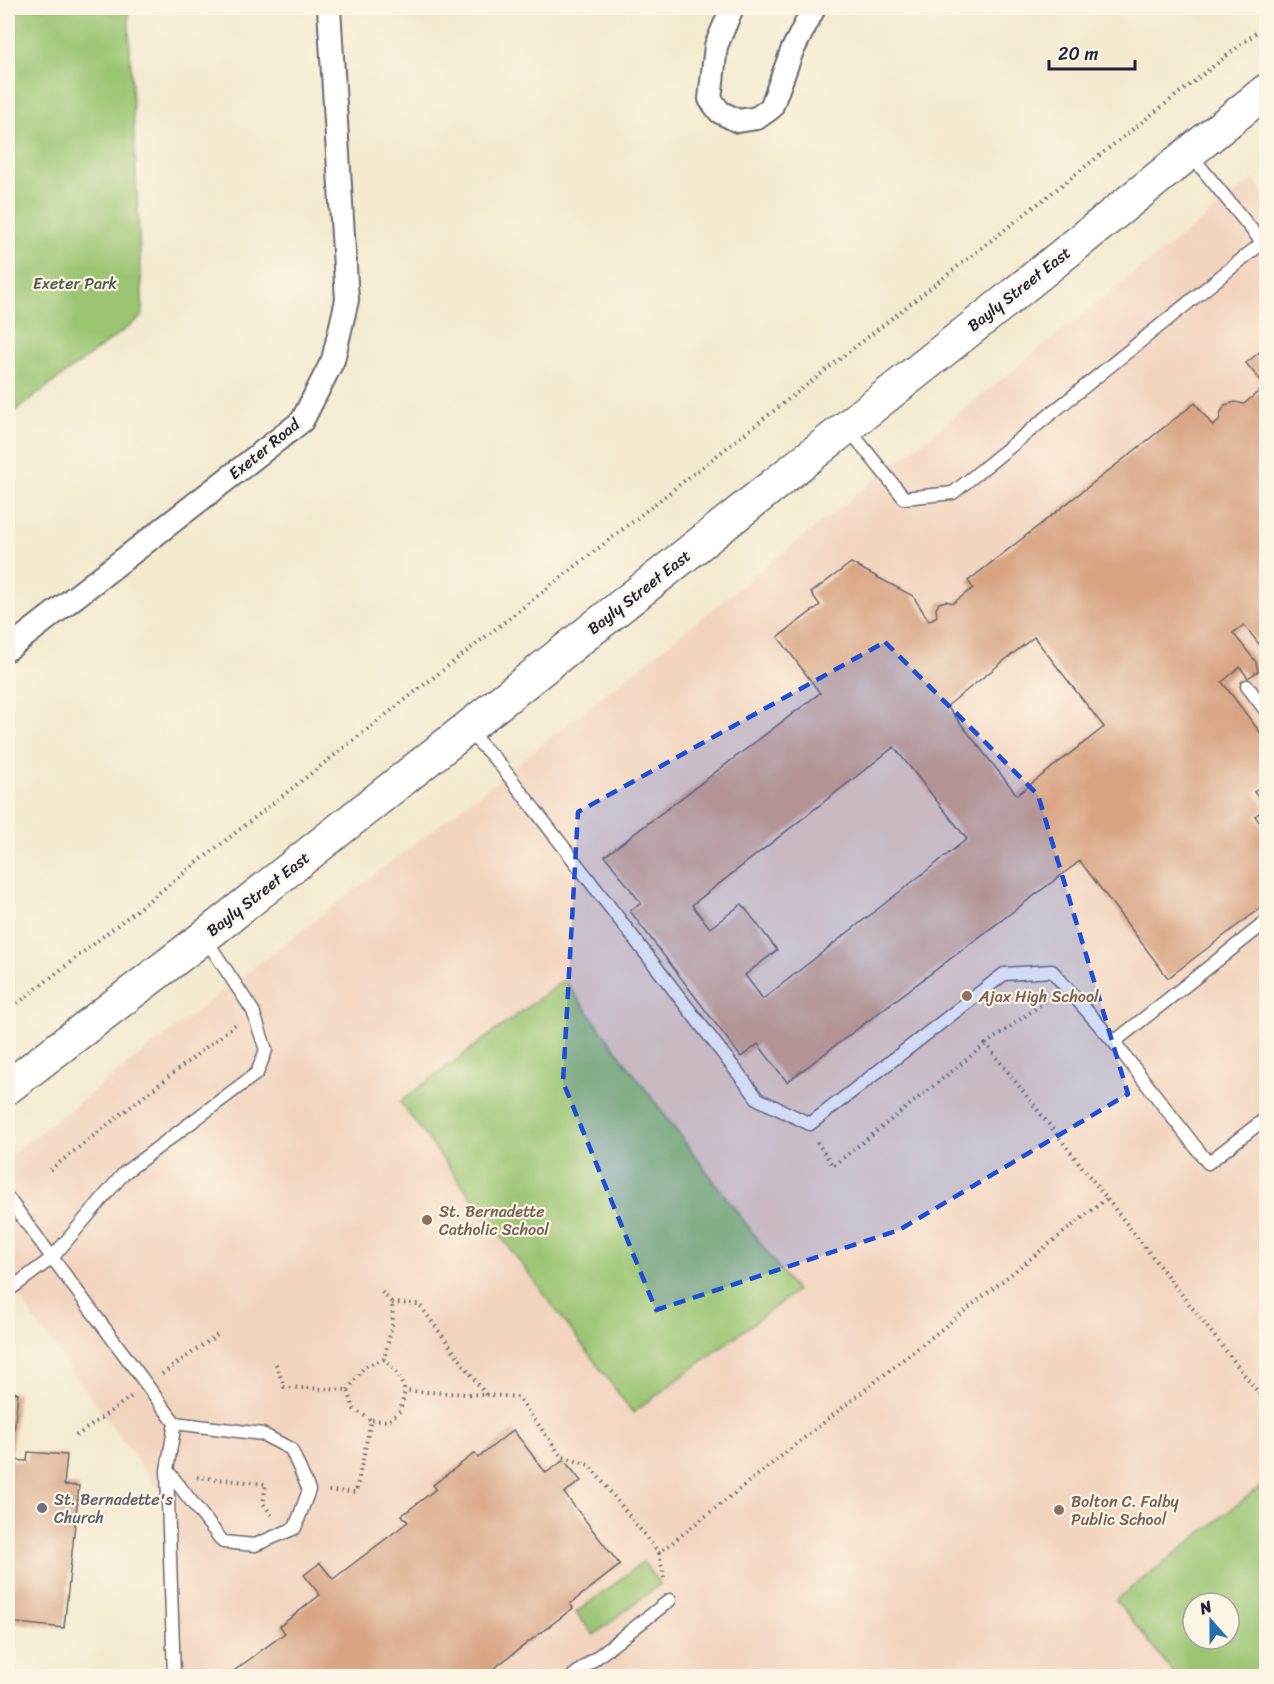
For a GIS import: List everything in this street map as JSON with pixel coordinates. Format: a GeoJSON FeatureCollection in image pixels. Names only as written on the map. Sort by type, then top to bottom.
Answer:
{"type":"FeatureCollection","features":[{"type":"Feature","properties":{"kind":"main road","name":"Bayly Street East"},"geometry":{"type":"LineString","coordinates":[[8,1088],[204,937],[1190,154],[1266,91]]}},
{"type":"Feature","properties":{"kind":"street","name":"Exeter Road"},"geometry":{"type":"LineString","coordinates":[[8,648],[302,421],[333,360],[347,300],[329,8]]}},
{"type":"Feature","properties":{"kind":"street"},"geometry":{"type":"LineString","coordinates":[[732,8],[716,46],[710,99],[720,112],[738,121],[757,118],[771,108],[792,51],[814,8]]}},
{"type":"Feature","properties":{"kind":"lane"},"geometry":{"type":"LineString","coordinates":[[846,426],[904,498],[953,494],[1264,245],[1190,154]]}},
{"type":"Feature","properties":{"kind":"lane"},"geometry":{"type":"LineString","coordinates":[[1247,686],[1266,711]]}},
{"type":"Feature","properties":{"kind":"lane"},"geometry":{"type":"LineString","coordinates":[[466,729],[498,762],[758,1099],[810,1124],[1004,974],[1052,971],[1114,1042],[1208,1163],[1266,1118]]}},
{"type":"Feature","properties":{"kind":"lane"},"geometry":{"type":"LineString","coordinates":[[1114,1042],[1266,922]]}},
{"type":"Feature","properties":{"kind":"lane"},"geometry":{"type":"LineString","coordinates":[[8,1291],[52,1258],[124,1173],[257,1073],[266,1050],[253,1011],[204,937]]}},
{"type":"Feature","properties":{"kind":"lane"},"geometry":{"type":"LineString","coordinates":[[8,1198],[175,1423],[168,1472],[174,1677]]}},
{"type":"Feature","properties":{"kind":"lane"},"geometry":{"type":"LineString","coordinates":[[168,1472],[223,1542],[255,1545],[295,1528],[309,1490],[291,1449],[262,1434],[175,1423]]}},
{"type":"Feature","properties":{"kind":"lane"},"geometry":{"type":"LineString","coordinates":[[573,1677],[670,1600]]}},
{"type":"Feature","properties":{"kind":"path"},"geometry":{"type":"LineString","coordinates":[[8,1011],[1266,25]]}},
{"type":"Feature","properties":{"kind":"path"},"geometry":{"type":"LineString","coordinates":[[810,1124],[809,1131],[833,1166],[986,1044],[1049,997],[1056,1006]]}},
{"type":"Feature","properties":{"kind":"path"},"geometry":{"type":"LineString","coordinates":[[50,1170],[253,1011]]}},
{"type":"Feature","properties":{"kind":"path"},"geometry":{"type":"LineString","coordinates":[[986,1044],[1265,1401]]}},
{"type":"Feature","properties":{"kind":"path"},"geometry":{"type":"LineString","coordinates":[[659,1553],[1107,1199]]}},
{"type":"Feature","properties":{"kind":"path"},"geometry":{"type":"LineString","coordinates":[[381,1291],[392,1303],[393,1322],[384,1359]]}},
{"type":"Feature","properties":{"kind":"path"},"geometry":{"type":"LineString","coordinates":[[392,1303],[419,1304],[486,1395]]}},
{"type":"Feature","properties":{"kind":"path"},"geometry":{"type":"LineString","coordinates":[[348,1390],[364,1366],[384,1359]]}},
{"type":"Feature","properties":{"kind":"path"},"geometry":{"type":"LineString","coordinates":[[348,1390],[354,1409],[371,1420],[388,1421],[400,1411],[405,1391],[398,1374],[384,1359]]}},
{"type":"Feature","properties":{"kind":"path"},"geometry":{"type":"LineString","coordinates":[[276,1364],[284,1387],[348,1390]]}},
{"type":"Feature","properties":{"kind":"path"},"geometry":{"type":"LineString","coordinates":[[405,1391],[518,1397],[561,1456],[589,1465],[659,1553],[670,1600]]}},
{"type":"Feature","properties":{"kind":"path"},"geometry":{"type":"LineString","coordinates":[[309,1490],[356,1492],[371,1420]]}},
{"type":"Feature","properties":{"kind":"path"},"geometry":{"type":"LineString","coordinates":[[168,1472],[266,1484],[263,1503],[284,1533]]}},
{"type":"Feature","properties":{"kind":"highlighted area"},"geometry":{"type":"Polygon","coordinates":[[[885,642],[1038,795],[1128,1094],[899,1230],[656,1310],[563,1082],[578,812],[885,642]]]}},
{"type":"Feature","properties":{"kind":"shaded area"},"geometry":{"type":"Polygon","coordinates":[[[1254,179],[1266,195],[1266,1676],[175,1676],[163,1496],[8,1283],[8,1157],[496,781],[1254,179]]]}},
{"type":"Feature","properties":{"kind":"green space","name":"Exeter Park"},"geometry":{"type":"Polygon","coordinates":[[[8,8],[128,8],[143,316],[8,416],[8,8]]]}},
{"type":"Feature","properties":{"kind":"green space"},"geometry":{"type":"Polygon","coordinates":[[[564,980],[796,1291],[633,1413],[400,1102],[564,980]]]}},
{"type":"Feature","properties":{"kind":"green space"},"geometry":{"type":"Polygon","coordinates":[[[1266,1482],[1266,1676],[1176,1676],[1116,1600],[1266,1482]]]}},
{"type":"Feature","properties":{"kind":"green space"},"geometry":{"type":"Polygon","coordinates":[[[643,1562],[660,1584],[594,1635],[576,1613],[643,1562]]]}},
{"type":"Feature","properties":{"kind":"building"},"geometry":{"type":"Polygon","coordinates":[[[1266,347],[1266,653],[1244,625],[1233,633],[1256,662],[1258,671],[1248,678],[1240,667],[1222,682],[1266,740],[1266,783],[1254,792],[1266,808],[1255,816],[1266,831],[1266,904],[1168,978],[1080,861],[787,1082],[758,1044],[741,1057],[630,911],[641,903],[605,856],[820,693],[778,637],[820,605],[811,593],[851,563],[913,596],[929,621],[937,616],[936,609],[939,603],[946,601],[953,603],[973,588],[968,581],[1195,403],[1213,426],[1219,421],[1225,405],[1235,402],[1244,404],[1265,386],[1246,363],[1266,347]],[[1034,637],[947,706],[1017,795],[1104,727],[1034,637]],[[894,747],[692,905],[710,928],[742,904],[777,950],[745,975],[763,999],[967,839],[894,747]]]}},
{"type":"Feature","properties":{"kind":"building","name":"St. Bernadette's Church"},"geometry":{"type":"Polygon","coordinates":[[[8,1392],[18,1393],[11,1460],[27,1461],[28,1452],[67,1455],[64,1485],[79,1486],[64,1628],[8,1622],[8,1558],[11,1529],[8,1529],[8,1392]]]}},
{"type":"Feature","properties":{"kind":"building"},"geometry":{"type":"Polygon","coordinates":[[[513,1430],[546,1473],[564,1460],[581,1481],[564,1493],[620,1565],[570,1604],[573,1608],[484,1676],[227,1676],[285,1633],[280,1626],[320,1595],[304,1575],[320,1563],[333,1579],[408,1522],[402,1515],[436,1489],[433,1485],[475,1453],[478,1458],[513,1430]]]}},
{"type":"Feature","properties":{"kind":"place","name":"Ajax High School"},"geometry":{"type":"Point","coordinates":[967,996]}},
{"type":"Feature","properties":{"kind":"place","name":"St. Bernadette Catholic School"},"geometry":{"type":"Point","coordinates":[427,1220]}},
{"type":"Feature","properties":{"kind":"place","name":"St. Bernadette's Church"},"geometry":{"type":"Point","coordinates":[42,1508]}},
{"type":"Feature","properties":{"kind":"place","name":"Bolton C. Falby Public School"},"geometry":{"type":"Point","coordinates":[1059,1510]}}]}
